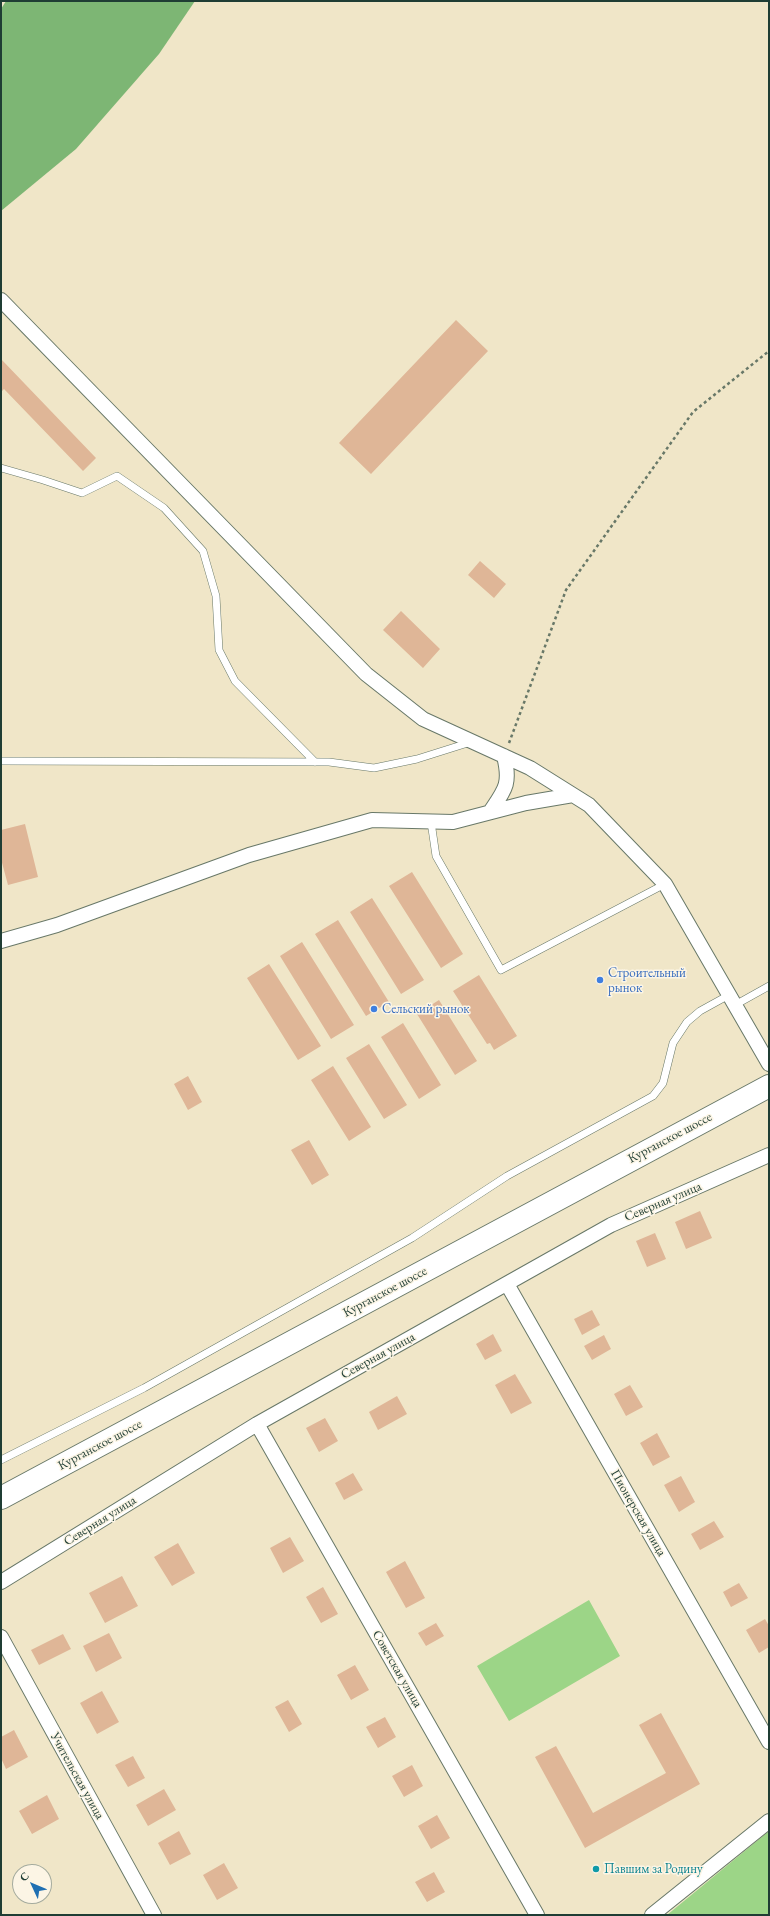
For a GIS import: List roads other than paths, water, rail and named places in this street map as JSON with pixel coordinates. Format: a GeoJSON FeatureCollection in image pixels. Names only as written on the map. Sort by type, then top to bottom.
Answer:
{"type":"FeatureCollection","features":[{"type":"Feature","properties":{"kind":"main road","name":"Курганское шоссе"},"geometry":{"type":"LineString","coordinates":[[1,1498],[769,1086]]}},
{"type":"Feature","properties":{"kind":"street"},"geometry":{"type":"LineString","coordinates":[[1,300],[366,674],[423,719],[530,768],[589,805],[665,884],[769,1064]]}},
{"type":"Feature","properties":{"kind":"street"},"geometry":{"type":"LineString","coordinates":[[490,812],[505,790],[508,773],[504,756]]}},
{"type":"Feature","properties":{"kind":"street"},"geometry":{"type":"LineString","coordinates":[[1,941],[57,925],[249,855],[372,820],[453,822],[526,803],[573,795]]}},
{"type":"Feature","properties":{"kind":"street","name":"Северная улица"},"geometry":{"type":"LineString","coordinates":[[1,1582],[257,1424],[610,1225],[769,1155]]}},
{"type":"Feature","properties":{"kind":"street","name":"Пионерская улица"},"geometry":{"type":"LineString","coordinates":[[507,1284],[769,1742]]}},
{"type":"Feature","properties":{"kind":"street","name":"Советская улица"},"geometry":{"type":"LineString","coordinates":[[257,1424],[537,1915]]}},
{"type":"Feature","properties":{"kind":"street","name":"Учительская улица"},"geometry":{"type":"LineString","coordinates":[[1,1637],[154,1915]]}},
{"type":"Feature","properties":{"kind":"street"},"geometry":{"type":"LineString","coordinates":[[652,1915],[769,1821]]}},
{"type":"Feature","properties":{"kind":"lane"},"geometry":{"type":"LineString","coordinates":[[1,468],[82,493],[117,476],[164,508],[203,551],[216,596],[219,650],[235,681],[315,762]]}},
{"type":"Feature","properties":{"kind":"lane"},"geometry":{"type":"LineString","coordinates":[[1,761],[329,762],[374,768],[417,759],[471,741]]}},
{"type":"Feature","properties":{"kind":"lane"},"geometry":{"type":"LineString","coordinates":[[430,822],[436,856],[501,970],[665,884]]}},
{"type":"Feature","properties":{"kind":"lane"},"geometry":{"type":"LineString","coordinates":[[1,1460],[144,1388],[412,1238],[507,1176],[652,1096],[663,1083],[673,1043],[687,1022],[700,1010],[769,986]]}},
{"type":"Feature","properties":{"kind":"place","name":"Строительный рынок"},"geometry":{"type":"Point","coordinates":[600,980]}},
{"type":"Feature","properties":{"kind":"place","name":"Сельский рынок"},"geometry":{"type":"Point","coordinates":[374,1009]}},
{"type":"Feature","properties":{"kind":"place","name":"Павшим за Родину"},"geometry":{"type":"Point","coordinates":[596,1869]}}]}
